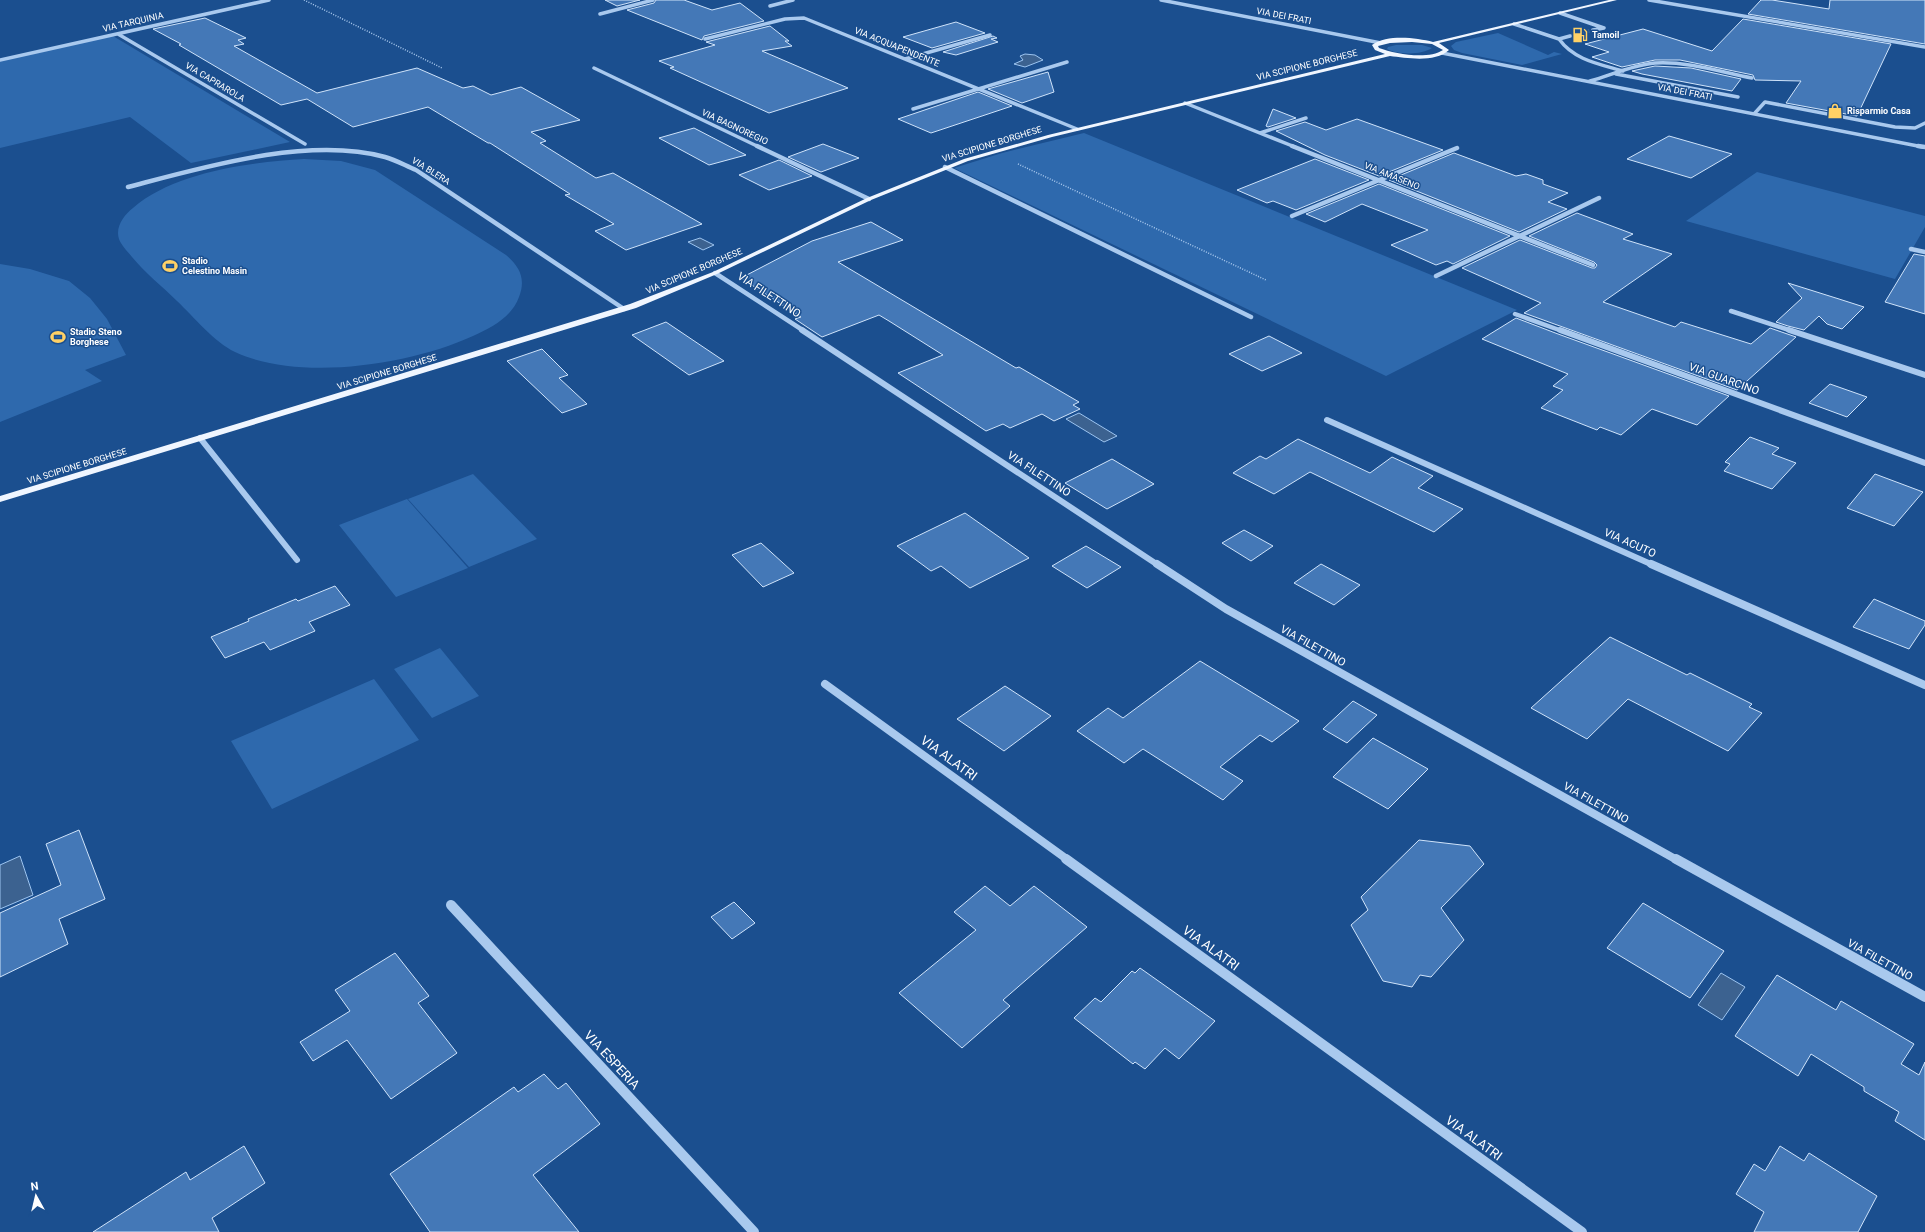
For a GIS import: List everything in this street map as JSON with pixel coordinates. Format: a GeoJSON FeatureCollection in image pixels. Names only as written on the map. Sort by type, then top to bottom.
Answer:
{"type":"FeatureCollection","features":[{"type":"Feature","properties":{"kind":"main road"},"geometry":{"type":"LineString","coordinates":[[1434,43],[1446,49],[1445,52],[1417,56],[1390,54],[1376,48],[1375,45],[1381,43],[1414,41],[1434,43],[1615,0]]}},
{"type":"Feature","properties":{"kind":"main road","name":"VIA SCIPIONE BORGHESE"},"geometry":{"type":"LineString","coordinates":[[0,499],[624,309],[663,295],[715,273],[869,199],[945,167],[992,152],[1077,129],[1390,54]]}},
{"type":"Feature","properties":{"kind":"street","name":"VIA TARQUINIA"},"geometry":{"type":"LineString","coordinates":[[0,60],[269,0]]}},
{"type":"Feature","properties":{"kind":"street"},"geometry":{"type":"LineString","coordinates":[[600,14],[653,0]]}},
{"type":"Feature","properties":{"kind":"street"},"geometry":{"type":"LineString","coordinates":[[770,6],[793,0]]}},
{"type":"Feature","properties":{"kind":"street","name":"VIA DEI FRATI"},"geometry":{"type":"LineString","coordinates":[[1161,0],[1381,43]]}},
{"type":"Feature","properties":{"kind":"street"},"geometry":{"type":"LineString","coordinates":[[1649,0],[1925,47]]}},
{"type":"Feature","properties":{"kind":"street"},"geometry":{"type":"LineString","coordinates":[[1560,13],[1604,28],[1593,30]]}},
{"type":"Feature","properties":{"kind":"street","name":"VIA ACQUAPENDENTE"},"geometry":{"type":"LineString","coordinates":[[705,39],[785,19],[804,18],[1077,129]]}},
{"type":"Feature","properties":{"kind":"street"},"geometry":{"type":"LineString","coordinates":[[1514,24],[1559,39],[1570,36]]}},
{"type":"Feature","properties":{"kind":"street","name":"VIA CAPRAROLA"},"geometry":{"type":"LineString","coordinates":[[118,34],[304,144]]}},
{"type":"Feature","properties":{"kind":"street"},"geometry":{"type":"LineString","coordinates":[[905,59],[990,35]]}},
{"type":"Feature","properties":{"kind":"street"},"geometry":{"type":"LineString","coordinates":[[1559,39],[1565,48],[1575,55],[1624,71]]}},
{"type":"Feature","properties":{"kind":"street","name":"VIA DEI FRATI"},"geometry":{"type":"LineString","coordinates":[[1442,53],[1925,147]]}},
{"type":"Feature","properties":{"kind":"street"},"geometry":{"type":"LineString","coordinates":[[913,110],[1067,62]]}},
{"type":"Feature","properties":{"kind":"street"},"geometry":{"type":"LineString","coordinates":[[1587,81],[1648,64],[1666,63],[1752,78]]}},
{"type":"Feature","properties":{"kind":"street","name":"VIA BAGNOREGIO"},"geometry":{"type":"LineString","coordinates":[[594,68],[869,199]]}},
{"type":"Feature","properties":{"kind":"street"},"geometry":{"type":"LineString","coordinates":[[1614,74],[1738,97]]}},
{"type":"Feature","properties":{"kind":"street"},"geometry":{"type":"LineString","coordinates":[[1754,114],[1764,102],[1895,127],[1915,128],[1925,123]]}},
{"type":"Feature","properties":{"kind":"street","name":"VIA AMASENO"},"geometry":{"type":"LineString","coordinates":[[1185,103],[1593,264]]}},
{"type":"Feature","properties":{"kind":"street"},"geometry":{"type":"LineString","coordinates":[[1260,133],[1306,118]]}},
{"type":"Feature","properties":{"kind":"street"},"geometry":{"type":"LineString","coordinates":[[1292,216],[1457,148]]}},
{"type":"Feature","properties":{"kind":"street","name":"VIA BLERA"},"geometry":{"type":"LineString","coordinates":[[128,187],[218,165],[285,154],[337,151],[361,153],[386,158],[416,170],[624,309]]}},
{"type":"Feature","properties":{"kind":"street"},"geometry":{"type":"LineString","coordinates":[[945,167],[1251,317]]}},
{"type":"Feature","properties":{"kind":"street"},"geometry":{"type":"LineString","coordinates":[[1436,276],[1519,235],[1600,198]]}},
{"type":"Feature","properties":{"kind":"street"},"geometry":{"type":"LineString","coordinates":[[1911,249],[1925,252]]}},
{"type":"Feature","properties":{"kind":"street","name":"VIA FILETTINO"},"geometry":{"type":"LineString","coordinates":[[715,273],[1226,609],[1925,997]]}},
{"type":"Feature","properties":{"kind":"street"},"geometry":{"type":"LineString","coordinates":[[1731,311],[1925,375]]}},
{"type":"Feature","properties":{"kind":"street","name":"VIA GUARCINO"},"geometry":{"type":"LineString","coordinates":[[1515,314],[1925,464]]}},
{"type":"Feature","properties":{"kind":"street","name":"VIA ACUTO"},"geometry":{"type":"LineString","coordinates":[[1327,420],[1925,685]]}},
{"type":"Feature","properties":{"kind":"street"},"geometry":{"type":"LineString","coordinates":[[200,438],[297,560]]}},
{"type":"Feature","properties":{"kind":"street","name":"VIA ALATRI"},"geometry":{"type":"LineString","coordinates":[[825,684],[1582,1232]]}},
{"type":"Feature","properties":{"kind":"street","name":"VIA ESPERIA"},"geometry":{"type":"LineString","coordinates":[[451,905],[754,1232]]}},
{"type":"Feature","properties":{"kind":"path"},"geometry":{"type":"LineString","coordinates":[[304,0],[442,68]]}},
{"type":"Feature","properties":{"kind":"path"},"geometry":{"type":"LineString","coordinates":[[992,152],[1266,280]]}},
{"type":"Feature","properties":{"kind":"shaded area"},"geometry":{"type":"Polygon","coordinates":[[[1498,33],[1548,55],[1554,52],[1562,54],[1522,65],[1462,53],[1454,50],[1451,46],[1456,42],[1498,33]]]}},
{"type":"Feature","properties":{"kind":"shaded area"},"geometry":{"type":"Polygon","coordinates":[[[113,36],[290,142],[191,163],[130,117],[0,148],[0,61],[113,36]]]}},
{"type":"Feature","properties":{"kind":"shaded area"},"geometry":{"type":"Polygon","coordinates":[[[1396,45],[1422,45],[1432,48],[1416,53],[1403,53],[1387,49],[1388,47],[1396,45]]]}},
{"type":"Feature","properties":{"kind":"shaded area"},"geometry":{"type":"Polygon","coordinates":[[[1025,54],[1035,55],[1043,60],[1025,67],[1014,64],[1023,60],[1020,56],[1025,54]]]}},
{"type":"Feature","properties":{"kind":"shaded area"},"geometry":{"type":"Polygon","coordinates":[[[1084,133],[1517,310],[1386,376],[954,168],[1002,153],[1084,133]]]}},
{"type":"Feature","properties":{"kind":"shaded area"},"geometry":{"type":"Polygon","coordinates":[[[304,159],[341,161],[375,170],[506,255],[515,264],[522,279],[521,291],[516,304],[506,316],[487,329],[447,346],[418,355],[387,362],[354,366],[322,368],[290,366],[261,361],[227,348],[212,336],[171,295],[142,269],[119,239],[119,226],[126,214],[150,196],[170,186],[191,177],[238,166],[283,160],[304,159]]]}},
{"type":"Feature","properties":{"kind":"shaded area"},"geometry":{"type":"Polygon","coordinates":[[[1757,172],[1925,216],[1925,227],[1895,279],[1686,221],[1757,172]]]}},
{"type":"Feature","properties":{"kind":"shaded area"},"geometry":{"type":"Polygon","coordinates":[[[700,238],[714,245],[703,250],[688,242],[700,238]]]}},
{"type":"Feature","properties":{"kind":"shaded area","name":"Stadio Steno Borghese"},"geometry":{"type":"Polygon","coordinates":[[[0,264],[30,269],[69,281],[90,298],[107,319],[126,355],[85,370],[102,381],[0,422],[0,264]]]}},
{"type":"Feature","properties":{"kind":"shaded area"},"geometry":{"type":"Polygon","coordinates":[[[1079,413],[1117,436],[1104,442],[1066,419],[1079,413]]]}},
{"type":"Feature","properties":{"kind":"shaded area"},"geometry":{"type":"Polygon","coordinates":[[[473,474],[537,539],[469,567],[408,499],[473,474]]]}},
{"type":"Feature","properties":{"kind":"shaded area"},"geometry":{"type":"Polygon","coordinates":[[[407,499],[468,568],[396,597],[339,525],[407,499]]]}},
{"type":"Feature","properties":{"kind":"shaded area"},"geometry":{"type":"Polygon","coordinates":[[[440,648],[479,696],[432,718],[394,669],[440,648]]]}},
{"type":"Feature","properties":{"kind":"shaded area"},"geometry":{"type":"Polygon","coordinates":[[[374,679],[419,740],[272,809],[231,741],[374,679]]]}},
{"type":"Feature","properties":{"kind":"shaded area"},"geometry":{"type":"Polygon","coordinates":[[[20,856],[33,895],[0,909],[0,865],[20,856]]]}},
{"type":"Feature","properties":{"kind":"shaded area"},"geometry":{"type":"Polygon","coordinates":[[[1721,973],[1745,987],[1722,1020],[1698,1005],[1721,973]]]}},
{"type":"Feature","properties":{"kind":"building"},"geometry":{"type":"Polygon","coordinates":[[[605,0],[640,0],[617,6],[605,0]]]}},
{"type":"Feature","properties":{"kind":"building"},"geometry":{"type":"Polygon","coordinates":[[[656,0],[684,0],[712,10],[740,3],[764,21],[704,36],[702,40],[627,10],[654,3],[656,0]]]}},
{"type":"Feature","properties":{"kind":"building"},"geometry":{"type":"Polygon","coordinates":[[[1761,0],[1772,0],[1829,9],[1830,0],[1925,0],[1925,44],[1748,14],[1761,0]]]}},
{"type":"Feature","properties":{"kind":"building"},"geometry":{"type":"Polygon","coordinates":[[[205,18],[246,38],[238,40],[244,44],[234,46],[317,93],[417,68],[463,88],[473,86],[491,95],[521,87],[580,120],[531,132],[546,141],[540,143],[596,178],[613,173],[702,224],[626,250],[595,231],[614,224],[565,195],[570,194],[490,143],[428,107],[353,127],[307,99],[281,105],[179,45],[181,44],[153,29],[205,18]]]}},
{"type":"Feature","properties":{"kind":"building"},"geometry":{"type":"Polygon","coordinates":[[[1743,19],[1891,44],[1857,116],[1786,103],[1801,81],[1755,80],[1753,75],[1680,60],[1655,60],[1622,67],[1592,57],[1609,52],[1585,44],[1643,29],[1712,51],[1743,19]]]}},
{"type":"Feature","properties":{"kind":"building"},"geometry":{"type":"Polygon","coordinates":[[[956,22],[985,33],[932,48],[903,37],[956,22]]]}},
{"type":"Feature","properties":{"kind":"building"},"geometry":{"type":"Polygon","coordinates":[[[770,26],[789,41],[785,41],[792,46],[762,51],[848,88],[769,113],[670,68],[674,67],[659,61],[715,45],[706,42],[770,26]]]}},
{"type":"Feature","properties":{"kind":"building"},"geometry":{"type":"Polygon","coordinates":[[[993,36],[997,38],[991,39],[998,42],[956,55],[943,52],[993,36]]]}},
{"type":"Feature","properties":{"kind":"building"},"geometry":{"type":"Polygon","coordinates":[[[1655,66],[1691,68],[1741,79],[1732,91],[1632,71],[1655,66]]]}},
{"type":"Feature","properties":{"kind":"building"},"geometry":{"type":"Polygon","coordinates":[[[1048,72],[1054,92],[1022,103],[988,89],[1048,72]]]}},
{"type":"Feature","properties":{"kind":"building"},"geometry":{"type":"Polygon","coordinates":[[[978,92],[1012,106],[931,133],[898,119],[978,92]]]}},
{"type":"Feature","properties":{"kind":"building"},"geometry":{"type":"Polygon","coordinates":[[[1273,109],[1296,118],[1268,127],[1266,126],[1273,109]]]}},
{"type":"Feature","properties":{"kind":"building"},"geometry":{"type":"Polygon","coordinates":[[[1357,119],[1443,150],[1379,176],[1325,155],[1276,131],[1305,122],[1326,130],[1357,119]]]}},
{"type":"Feature","properties":{"kind":"building"},"geometry":{"type":"Polygon","coordinates":[[[694,128],[746,155],[709,165],[659,138],[694,128]]]}},
{"type":"Feature","properties":{"kind":"building"},"geometry":{"type":"Polygon","coordinates":[[[1669,136],[1732,154],[1691,178],[1627,159],[1669,136]]]}},
{"type":"Feature","properties":{"kind":"building"},"geometry":{"type":"Polygon","coordinates":[[[823,144],[859,158],[821,172],[788,157],[823,144]]]}},
{"type":"Feature","properties":{"kind":"building"},"geometry":{"type":"Polygon","coordinates":[[[1454,153],[1516,176],[1526,174],[1543,180],[1543,184],[1568,193],[1548,202],[1567,209],[1519,232],[1389,180],[1454,153]]]}},
{"type":"Feature","properties":{"kind":"building"},"geometry":{"type":"Polygon","coordinates":[[[1315,159],[1369,180],[1296,210],[1273,201],[1267,203],[1237,190],[1315,159]]]}},
{"type":"Feature","properties":{"kind":"building"},"geometry":{"type":"Polygon","coordinates":[[[779,160],[812,176],[769,190],[739,175],[779,160]]]}},
{"type":"Feature","properties":{"kind":"building"},"geometry":{"type":"Polygon","coordinates":[[[1379,184],[1510,236],[1453,264],[1447,261],[1436,265],[1391,245],[1428,230],[1362,204],[1325,222],[1306,214],[1379,184]]]}},
{"type":"Feature","properties":{"kind":"building"},"geometry":{"type":"Polygon","coordinates":[[[1577,213],[1633,234],[1623,239],[1672,254],[1603,302],[1675,327],[1681,322],[1751,344],[1770,328],[1796,337],[1737,390],[1524,313],[1541,303],[1462,268],[1520,240],[1595,268],[1597,265],[1594,262],[1529,236],[1577,213]]]}},
{"type":"Feature","properties":{"kind":"building"},"geometry":{"type":"Polygon","coordinates":[[[871,222],[903,240],[838,262],[1016,368],[1019,367],[1079,402],[1073,405],[1080,409],[1054,421],[1042,414],[1010,428],[1003,424],[986,431],[898,373],[943,355],[889,321],[879,315],[822,337],[795,319],[801,317],[741,278],[812,241],[871,222]]]}},
{"type":"Feature","properties":{"kind":"building"},"geometry":{"type":"Polygon","coordinates":[[[1914,254],[1925,256],[1925,314],[1885,302],[1914,254]]]}},
{"type":"Feature","properties":{"kind":"building"},"geometry":{"type":"Polygon","coordinates":[[[1788,283],[1864,307],[1842,329],[1827,324],[1819,316],[1804,330],[1788,326],[1776,322],[1802,298],[1788,283]]]}},
{"type":"Feature","properties":{"kind":"building"},"geometry":{"type":"Polygon","coordinates":[[[1516,318],[1729,396],[1697,425],[1652,409],[1621,435],[1600,427],[1597,430],[1541,408],[1563,390],[1553,386],[1568,374],[1482,339],[1516,318]]]}},
{"type":"Feature","properties":{"kind":"building"},"geometry":{"type":"Polygon","coordinates":[[[666,322],[724,361],[689,375],[632,335],[666,322]]]}},
{"type":"Feature","properties":{"kind":"building"},"geometry":{"type":"Polygon","coordinates":[[[1269,336],[1302,353],[1262,371],[1229,354],[1269,336]]]}},
{"type":"Feature","properties":{"kind":"building"},"geometry":{"type":"Polygon","coordinates":[[[542,349],[568,375],[559,378],[587,404],[562,413],[507,361],[542,349]]]}},
{"type":"Feature","properties":{"kind":"building"},"geometry":{"type":"Polygon","coordinates":[[[1830,384],[1867,397],[1847,417],[1809,403],[1830,384]]]}},
{"type":"Feature","properties":{"kind":"building"},"geometry":{"type":"Polygon","coordinates":[[[1750,437],[1779,448],[1772,454],[1796,463],[1772,489],[1724,471],[1730,464],[1725,462],[1750,437]]]}},
{"type":"Feature","properties":{"kind":"building"},"geometry":{"type":"Polygon","coordinates":[[[1298,439],[1370,473],[1392,457],[1433,476],[1418,488],[1463,509],[1434,532],[1310,472],[1274,494],[1233,473],[1260,456],[1266,459],[1298,439]]]}},
{"type":"Feature","properties":{"kind":"building"},"geometry":{"type":"Polygon","coordinates":[[[1112,459],[1154,484],[1107,509],[1065,483],[1112,459]]]}},
{"type":"Feature","properties":{"kind":"building"},"geometry":{"type":"Polygon","coordinates":[[[1875,474],[1923,492],[1894,526],[1847,508],[1875,474]]]}},
{"type":"Feature","properties":{"kind":"building"},"geometry":{"type":"Polygon","coordinates":[[[965,513],[1029,558],[970,588],[941,566],[931,571],[897,546],[965,513]]]}},
{"type":"Feature","properties":{"kind":"building"},"geometry":{"type":"Polygon","coordinates":[[[1244,530],[1273,546],[1251,561],[1222,543],[1244,530]]]}},
{"type":"Feature","properties":{"kind":"building"},"geometry":{"type":"Polygon","coordinates":[[[761,543],[794,573],[763,587],[732,555],[761,543]]]}},
{"type":"Feature","properties":{"kind":"building"},"geometry":{"type":"Polygon","coordinates":[[[1086,546],[1121,567],[1087,588],[1052,566],[1086,546]]]}},
{"type":"Feature","properties":{"kind":"building"},"geometry":{"type":"Polygon","coordinates":[[[1321,564],[1360,585],[1334,605],[1294,583],[1321,564]]]}},
{"type":"Feature","properties":{"kind":"building"},"geometry":{"type":"Polygon","coordinates":[[[335,586],[350,605],[309,622],[315,631],[270,650],[264,642],[225,658],[211,637],[249,621],[248,619],[296,599],[298,601],[335,586]]]}},
{"type":"Feature","properties":{"kind":"building"},"geometry":{"type":"Polygon","coordinates":[[[1874,599],[1925,621],[1925,625],[1909,649],[1853,627],[1874,599]]]}},
{"type":"Feature","properties":{"kind":"building"},"geometry":{"type":"Polygon","coordinates":[[[1610,637],[1687,675],[1690,673],[1752,704],[1749,707],[1762,713],[1728,751],[1628,699],[1587,739],[1531,708],[1610,637]]]}},
{"type":"Feature","properties":{"kind":"building"},"geometry":{"type":"Polygon","coordinates":[[[1200,661],[1299,721],[1272,742],[1260,735],[1220,767],[1243,781],[1223,800],[1143,749],[1124,763],[1077,731],[1108,708],[1123,718],[1200,661]]]}},
{"type":"Feature","properties":{"kind":"building"},"geometry":{"type":"Polygon","coordinates":[[[1005,686],[1051,716],[1004,751],[957,719],[1005,686]]]}},
{"type":"Feature","properties":{"kind":"building"},"geometry":{"type":"Polygon","coordinates":[[[1353,701],[1377,715],[1347,743],[1323,729],[1353,701]]]}},
{"type":"Feature","properties":{"kind":"building"},"geometry":{"type":"Polygon","coordinates":[[[1373,738],[1428,769],[1388,809],[1333,777],[1373,738]]]}},
{"type":"Feature","properties":{"kind":"building"},"geometry":{"type":"Polygon","coordinates":[[[79,830],[105,899],[59,919],[68,944],[0,977],[0,913],[61,885],[46,844],[79,830]]]}},
{"type":"Feature","properties":{"kind":"building"},"geometry":{"type":"Polygon","coordinates":[[[1419,840],[1470,846],[1484,864],[1441,908],[1464,940],[1431,977],[1420,975],[1412,987],[1383,981],[1351,925],[1368,910],[1361,897],[1419,840]]]}},
{"type":"Feature","properties":{"kind":"building"},"geometry":{"type":"Polygon","coordinates":[[[985,886],[1010,906],[1034,886],[1087,927],[1003,1000],[1010,1006],[962,1048],[899,993],[976,930],[954,912],[985,886]]]}},
{"type":"Feature","properties":{"kind":"building"},"geometry":{"type":"Polygon","coordinates":[[[734,902],[755,923],[732,939],[711,917],[734,902]]]}},
{"type":"Feature","properties":{"kind":"building"},"geometry":{"type":"Polygon","coordinates":[[[1643,903],[1724,951],[1690,998],[1607,948],[1643,903]]]}},
{"type":"Feature","properties":{"kind":"building"},"geometry":{"type":"Polygon","coordinates":[[[395,953],[429,996],[418,1003],[457,1053],[391,1099],[347,1040],[313,1061],[300,1042],[350,1011],[335,990],[395,953]]]}},
{"type":"Feature","properties":{"kind":"building"},"geometry":{"type":"Polygon","coordinates":[[[1140,968],[1215,1021],[1179,1059],[1165,1048],[1145,1069],[1135,1062],[1133,1064],[1074,1018],[1095,998],[1101,1002],[1132,971],[1135,973],[1140,968]]]}},
{"type":"Feature","properties":{"kind":"building"},"geometry":{"type":"Polygon","coordinates":[[[1777,975],[1836,1010],[1841,1001],[1914,1044],[1901,1064],[1919,1075],[1925,1062],[1925,1140],[1895,1121],[1899,1112],[1864,1091],[1864,1087],[1811,1054],[1798,1076],[1735,1036],[1777,975]]]}},
{"type":"Feature","properties":{"kind":"building"},"geometry":{"type":"Polygon","coordinates":[[[544,1074],[558,1089],[566,1083],[600,1124],[533,1175],[579,1232],[430,1232],[390,1174],[514,1087],[518,1092],[544,1074]]]}},
{"type":"Feature","properties":{"kind":"building"},"geometry":{"type":"Polygon","coordinates":[[[244,1146],[265,1183],[212,1218],[219,1232],[93,1232],[186,1172],[190,1180],[244,1146]]]}},
{"type":"Feature","properties":{"kind":"building"},"geometry":{"type":"Polygon","coordinates":[[[1780,1146],[1804,1161],[1809,1153],[1877,1196],[1858,1232],[1754,1232],[1764,1212],[1736,1194],[1754,1164],[1765,1171],[1780,1146]]]}},
{"type":"Feature","properties":{"kind":"tunnel"},"geometry":{"type":"LineString","coordinates":[[1570,36],[1593,30]]}},
{"type":"Feature","properties":{"kind":"place","name":"Tamoil"},"geometry":{"type":"Point","coordinates":[1580,35]}},
{"type":"Feature","properties":{"kind":"place","name":"Risparmio Casa"},"geometry":{"type":"Point","coordinates":[1835,111]}},
{"type":"Feature","properties":{"kind":"place","name":"Stadio Celestino Masin"},"geometry":{"type":"Point","coordinates":[170,266]}},
{"type":"Feature","properties":{"kind":"place","name":"Stadio Steno Borghese"},"geometry":{"type":"Point","coordinates":[58,337]}}]}
